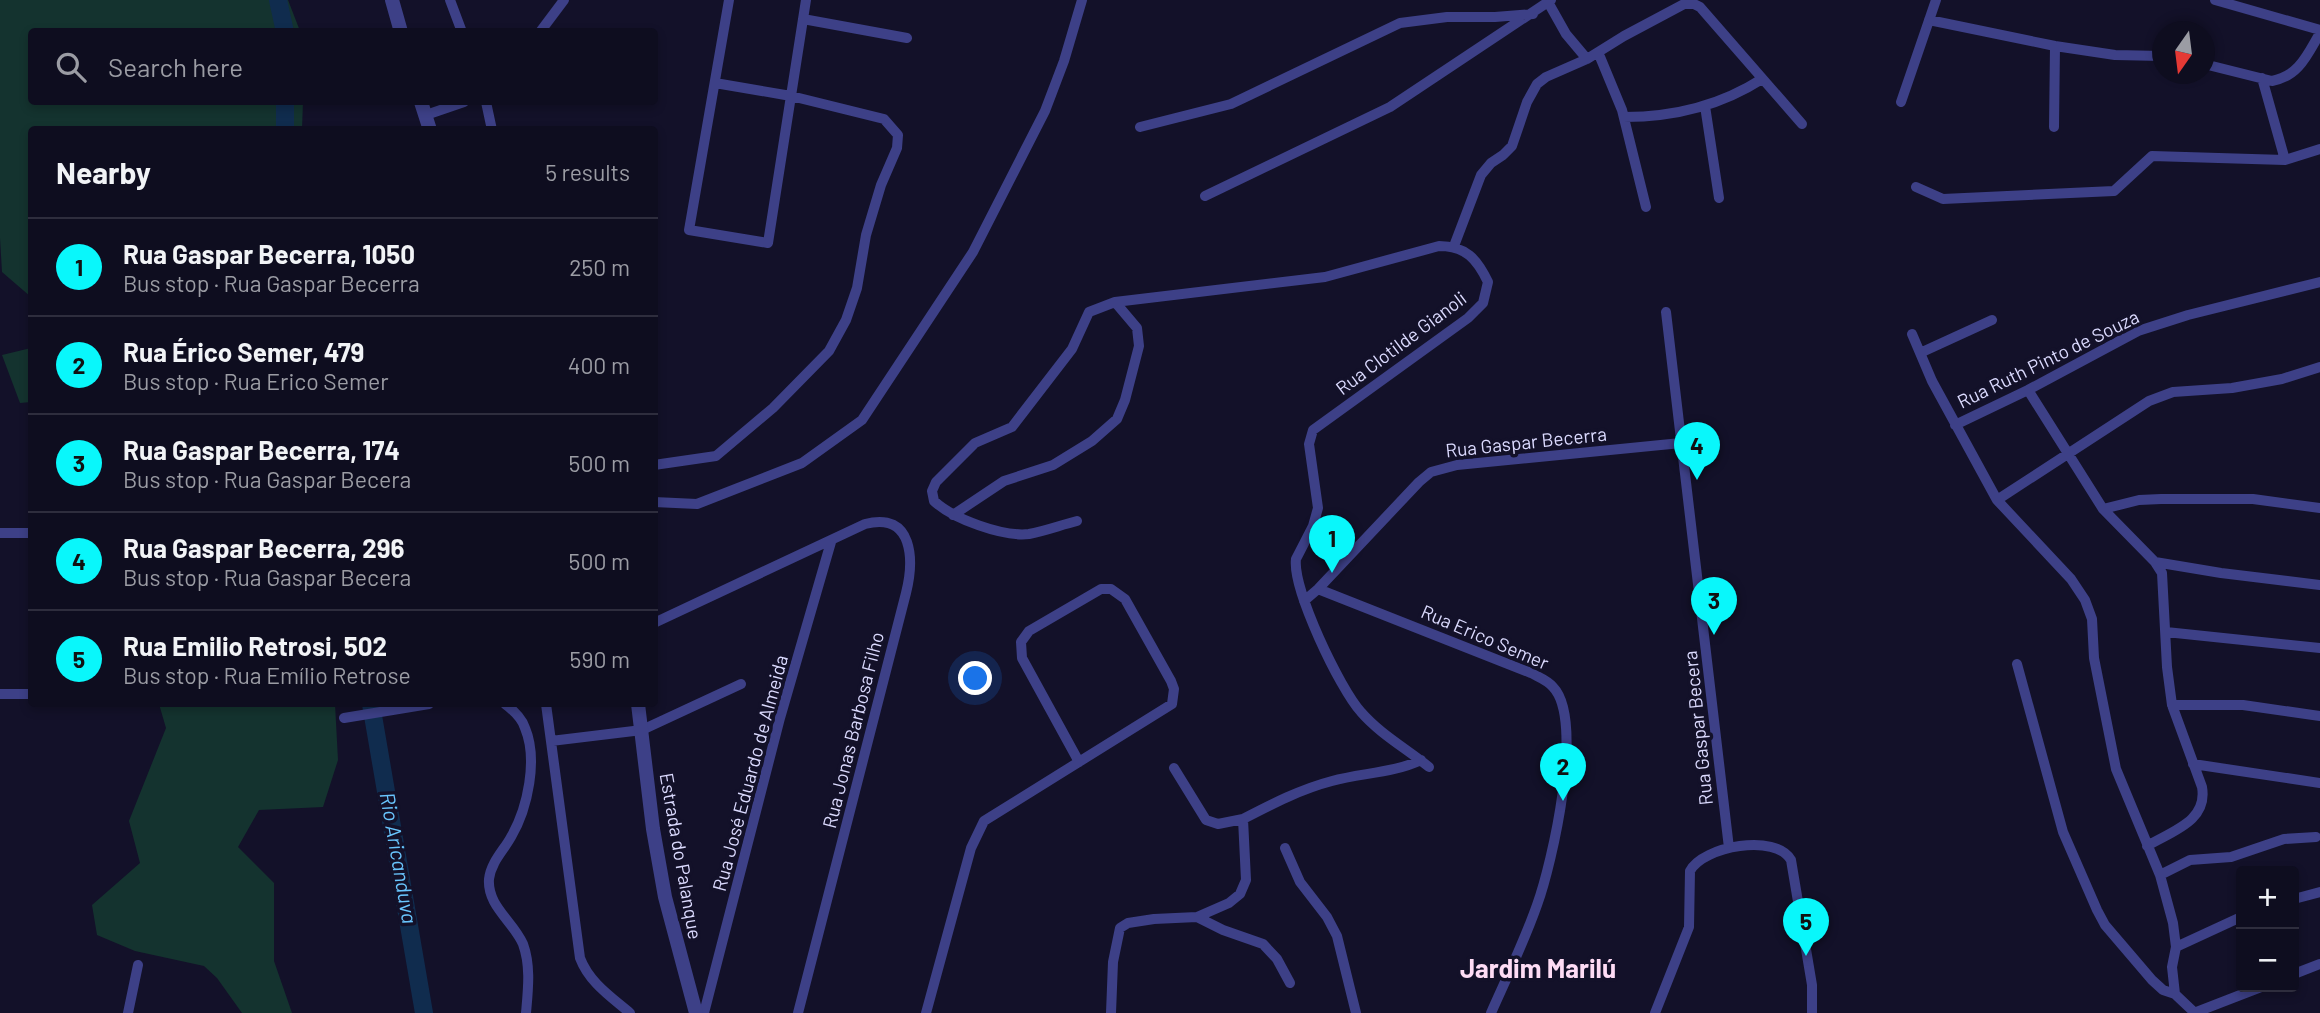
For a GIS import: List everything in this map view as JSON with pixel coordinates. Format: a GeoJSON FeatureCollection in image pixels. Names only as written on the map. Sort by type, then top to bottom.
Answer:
{"type":"FeatureCollection","features":[{"type":"Feature","properties":{"kind":"street"},"geometry":{"type":"LineString","coordinates":[[392,0],[400,28]]}},
{"type":"Feature","properties":{"kind":"street"},"geometry":{"type":"LineString","coordinates":[[450,0],[460,28]]}},
{"type":"Feature","properties":{"kind":"street"},"geometry":{"type":"LineString","coordinates":[[543,28],[560,5],[549,0]]}},
{"type":"Feature","properties":{"kind":"street"},"geometry":{"type":"LineString","coordinates":[[729,0],[690,230],[768,243],[806,0]]}},
{"type":"Feature","properties":{"kind":"street"},"geometry":{"type":"LineString","coordinates":[[658,502],[697,504],[802,463],[862,421],[973,252],[1045,111],[1064,61],[1082,0]]}},
{"type":"Feature","properties":{"kind":"street"},"geometry":{"type":"LineString","coordinates":[[1901,102],[1936,0]]}},
{"type":"Feature","properties":{"kind":"street"},"geometry":{"type":"LineString","coordinates":[[2215,67],[2272,81],[2283,79],[2295,72],[2320,32],[2216,0]]}},
{"type":"Feature","properties":{"kind":"street"},"geometry":{"type":"LineString","coordinates":[[1205,196],[1390,107],[1550,1],[1566,34],[1587,59]]}},
{"type":"Feature","properties":{"kind":"street"},"geometry":{"type":"LineString","coordinates":[[1077,521],[1030,534],[1014,534],[953,515],[934,500],[932,491],[936,482],[975,443],[1012,427],[1072,349],[1089,312],[1115,302],[1325,276],[1439,246],[1454,246],[1481,175],[1511,146],[1532,90],[1546,78],[1587,59],[1684,4],[1700,7],[1802,124]]}},
{"type":"Feature","properties":{"kind":"street"},"geometry":{"type":"LineString","coordinates":[[1140,127],[1231,104],[1400,23],[1447,17],[1495,17],[1533,13]]}},
{"type":"Feature","properties":{"kind":"street"},"geometry":{"type":"LineString","coordinates":[[803,19],[906,38]]}},
{"type":"Feature","properties":{"kind":"street"},"geometry":{"type":"LineString","coordinates":[[1929,20],[2055,46],[2115,55],[2152,56]]}},
{"type":"Feature","properties":{"kind":"street"},"geometry":{"type":"LineString","coordinates":[[2054,127],[2055,46]]}},
{"type":"Feature","properties":{"kind":"street"},"geometry":{"type":"LineString","coordinates":[[1598,52],[1624,117],[1646,207]]}},
{"type":"Feature","properties":{"kind":"street"},"geometry":{"type":"LineString","coordinates":[[2262,78],[2285,160]]}},
{"type":"Feature","properties":{"kind":"street"},"geometry":{"type":"LineString","coordinates":[[1624,117],[1651,117],[1705,106],[1739,94],[1762,79]]}},
{"type":"Feature","properties":{"kind":"street"},"geometry":{"type":"LineString","coordinates":[[658,464],[716,456],[773,408],[829,351],[846,320],[857,288],[866,235],[881,185],[897,148],[898,135],[884,118],[791,96],[715,83]]}},
{"type":"Feature","properties":{"kind":"street"},"geometry":{"type":"LineString","coordinates":[[429,126],[424,108],[444,105]]}},
{"type":"Feature","properties":{"kind":"street"},"geometry":{"type":"LineString","coordinates":[[487,105],[491,126]]}},
{"type":"Feature","properties":{"kind":"street"},"geometry":{"type":"LineString","coordinates":[[1705,106],[1719,198]]}},
{"type":"Feature","properties":{"kind":"street"},"geometry":{"type":"LineString","coordinates":[[1916,187],[1943,199],[2114,191],[2152,156],[2285,160],[2320,149]]}},
{"type":"Feature","properties":{"kind":"street","name":"Rua Clotilde Gianoli"},"geometry":{"type":"LineString","coordinates":[[1304,601],[1295,566],[1317,517],[1309,444],[1313,430],[1468,318],[1483,303],[1488,282],[1479,264],[1473,257],[1454,246]]}},
{"type":"Feature","properties":{"kind":"street","name":"Rua Ruth Pinto de Souza"},"geometry":{"type":"LineString","coordinates":[[1955,425],[2028,390],[2138,331],[2199,312],[2320,282]]}},
{"type":"Feature","properties":{"kind":"street"},"geometry":{"type":"LineString","coordinates":[[953,515],[1004,481],[1053,465],[1092,441],[1117,419],[1125,400],[1139,346],[1136,328],[1115,302]]}},
{"type":"Feature","properties":{"kind":"street","name":"Rua Gaspar Becera"},"geometry":{"type":"LineString","coordinates":[[1666,312],[1729,848]]}},
{"type":"Feature","properties":{"kind":"street"},"geometry":{"type":"LineString","coordinates":[[1920,353],[1992,320]]}},
{"type":"Feature","properties":{"kind":"street"},"geometry":{"type":"LineString","coordinates":[[1912,334],[1955,425],[1997,500],[2071,579],[2085,600],[2092,619],[2094,659],[2116,769],[2160,876],[2173,923],[2176,947],[2172,967],[2175,994]]}},
{"type":"Feature","properties":{"kind":"street"},"geometry":{"type":"LineString","coordinates":[[1997,500],[2132,411],[2173,392],[2232,388],[2282,379],[2320,367]]}},
{"type":"Feature","properties":{"kind":"street"},"geometry":{"type":"LineString","coordinates":[[2028,390],[2103,509],[2155,562],[2164,578],[2172,705],[2204,799],[2194,818],[2147,846]]}},
{"type":"Feature","properties":{"kind":"street","name":"Rua Gaspar Becerra"},"geometry":{"type":"LineString","coordinates":[[1304,601],[1419,482],[1442,467],[1681,443]]}},
{"type":"Feature","properties":{"kind":"street"},"geometry":{"type":"LineString","coordinates":[[2103,509],[2139,500],[2161,499],[2253,499],[2320,508]]}},
{"type":"Feature","properties":{"kind":"street","name":"Rua Jonas Barbosa Filho"},"geometry":{"type":"LineString","coordinates":[[658,622],[831,542],[852,529],[874,522],[882,522],[901,532],[909,547],[910,576],[798,1013]]}},
{"type":"Feature","properties":{"kind":"street"},"geometry":{"type":"LineString","coordinates":[[0,533],[28,533]]}},
{"type":"Feature","properties":{"kind":"street","name":"Rua José Eduardo de Almeida"},"geometry":{"type":"LineString","coordinates":[[704,1013],[780,718],[831,542]]}},
{"type":"Feature","properties":{"kind":"street"},"geometry":{"type":"LineString","coordinates":[[2155,562],[2320,585]]}},
{"type":"Feature","properties":{"kind":"street"},"geometry":{"type":"LineString","coordinates":[[926,1013],[979,827],[994,814],[1169,707],[1174,696],[1171,681],[1125,599],[1111,589],[1101,589],[1064,610],[1029,631],[1021,642],[1022,657],[1079,762]]}},
{"type":"Feature","properties":{"kind":"street","name":"Rua Erico Semer"},"geometry":{"type":"LineString","coordinates":[[1318,589],[1531,673],[1555,688],[1561,701],[1566,726],[1567,761],[1552,853],[1538,905],[1492,1013]]}},
{"type":"Feature","properties":{"kind":"street"},"geometry":{"type":"LineString","coordinates":[[1174,768],[1206,820],[1218,824],[1243,819],[1309,788],[1361,774],[1425,764],[1370,721],[1352,701],[1304,601]]}},
{"type":"Feature","properties":{"kind":"street"},"geometry":{"type":"LineString","coordinates":[[2166,632],[2320,648]]}},
{"type":"Feature","properties":{"kind":"street"},"geometry":{"type":"LineString","coordinates":[[2017,664],[2063,832],[2105,925],[2152,980],[2163,990],[2175,994],[2194,1013],[2248,992]]}},
{"type":"Feature","properties":{"kind":"street"},"geometry":{"type":"LineString","coordinates":[[551,741],[642,730],[741,684]]}},
{"type":"Feature","properties":{"kind":"street"},"geometry":{"type":"LineString","coordinates":[[0,694],[28,694]]}},
{"type":"Feature","properties":{"kind":"street"},"geometry":{"type":"LineString","coordinates":[[2172,705],[2243,705],[2320,716]]}},
{"type":"Feature","properties":{"kind":"street"},"geometry":{"type":"LineString","coordinates":[[344,718],[413,707]]}},
{"type":"Feature","properties":{"kind":"street"},"geometry":{"type":"LineString","coordinates":[[508,707],[517,715],[528,735],[527,804],[512,836],[494,863],[489,879],[494,901],[516,931],[525,952],[528,986],[526,1013]]}},
{"type":"Feature","properties":{"kind":"street"},"geometry":{"type":"LineString","coordinates":[[546,707],[580,958],[593,982],[630,1013]]}},
{"type":"Feature","properties":{"kind":"street","name":"Estrada do Palanque"},"geometry":{"type":"LineString","coordinates":[[638,707],[653,828],[665,897],[696,1013]]}},
{"type":"Feature","properties":{"kind":"street"},"geometry":{"type":"LineString","coordinates":[[2193,764],[2320,783]]}},
{"type":"Feature","properties":{"kind":"street"},"geometry":{"type":"LineString","coordinates":[[1111,1013],[1118,931],[1128,923],[1197,917],[1229,903],[1244,887],[1247,869],[1243,819]]}},
{"type":"Feature","properties":{"kind":"street"},"geometry":{"type":"LineString","coordinates":[[2160,876],[2190,860],[2231,857],[2284,839],[2316,837]]}},
{"type":"Feature","properties":{"kind":"street"},"geometry":{"type":"LineString","coordinates":[[1285,848],[1300,882],[1327,917],[1337,936],[1356,1013]]}},
{"type":"Feature","properties":{"kind":"street"},"geometry":{"type":"LineString","coordinates":[[1655,1013],[1689,927],[1690,871],[1693,865],[1705,856],[1729,848],[1779,848],[1785,851],[1791,860],[1812,985],[1812,1013]]}},
{"type":"Feature","properties":{"kind":"street"},"geometry":{"type":"LineString","coordinates":[[2299,898],[2320,892]]}},
{"type":"Feature","properties":{"kind":"street"},"geometry":{"type":"LineString","coordinates":[[1197,917],[1223,930],[1263,944],[1277,959],[1290,983]]}},
{"type":"Feature","properties":{"kind":"street"},"geometry":{"type":"LineString","coordinates":[[2176,947],[2236,918]]}},
{"type":"Feature","properties":{"kind":"street"},"geometry":{"type":"LineString","coordinates":[[2299,972],[2320,964]]}},
{"type":"Feature","properties":{"kind":"street"},"geometry":{"type":"LineString","coordinates":[[128,1013],[138,965]]}},
{"type":"Feature","properties":{"kind":"green space"},"geometry":{"type":"Polygon","coordinates":[[[0,0],[288,0],[299,28],[28,28],[28,105],[303,105],[302,126],[28,126],[28,294],[2,272],[0,0]]]}},
{"type":"Feature","properties":{"kind":"green space"},"geometry":{"type":"Polygon","coordinates":[[[28,349],[28,402],[20,403],[2,355],[28,349]]]}},
{"type":"Feature","properties":{"kind":"green space"},"geometry":{"type":"Polygon","coordinates":[[[160,707],[335,707],[338,760],[323,807],[259,810],[238,847],[274,883],[274,961],[292,1013],[242,1013],[217,978],[204,966],[135,951],[97,935],[92,905],[140,863],[129,821],[166,728],[160,707]]]}},
{"type":"Feature","properties":{"kind":"waterway","name":"Rio Aricanduva"},"geometry":{"type":"LineString","coordinates":[[278,0],[284,28]]}},
{"type":"Feature","properties":{"kind":"waterway","name":"Rio Aricanduva"},"geometry":{"type":"LineString","coordinates":[[285,105],[285,126]]}},
{"type":"Feature","properties":{"kind":"waterway","name":"Rio Aricanduva"},"geometry":{"type":"LineString","coordinates":[[372,707],[424,1013]]}},
{"type":"Feature","properties":{"kind":"place","name":"Rua Gaspar Becerra, 296"},"geometry":{"type":"Point","coordinates":[1697,480]}},
{"type":"Feature","properties":{"kind":"place","name":"Rua Gaspar Becerra, 1050"},"geometry":{"type":"Point","coordinates":[1332,573]}},
{"type":"Feature","properties":{"kind":"place","name":"Rua Gaspar Becerra, 174"},"geometry":{"type":"Point","coordinates":[1714,635]}},
{"type":"Feature","properties":{"kind":"place","name":"Rua Érico Semer, 479"},"geometry":{"type":"Point","coordinates":[1563,801]}},
{"type":"Feature","properties":{"kind":"place","name":"Rua Emilio Retrosi, 502"},"geometry":{"type":"Point","coordinates":[1806,956]}},
{"type":"Feature","properties":{"kind":"district","name":"Jardim Marilú"},"geometry":{"type":"Point","coordinates":[1538,969]}}]}
